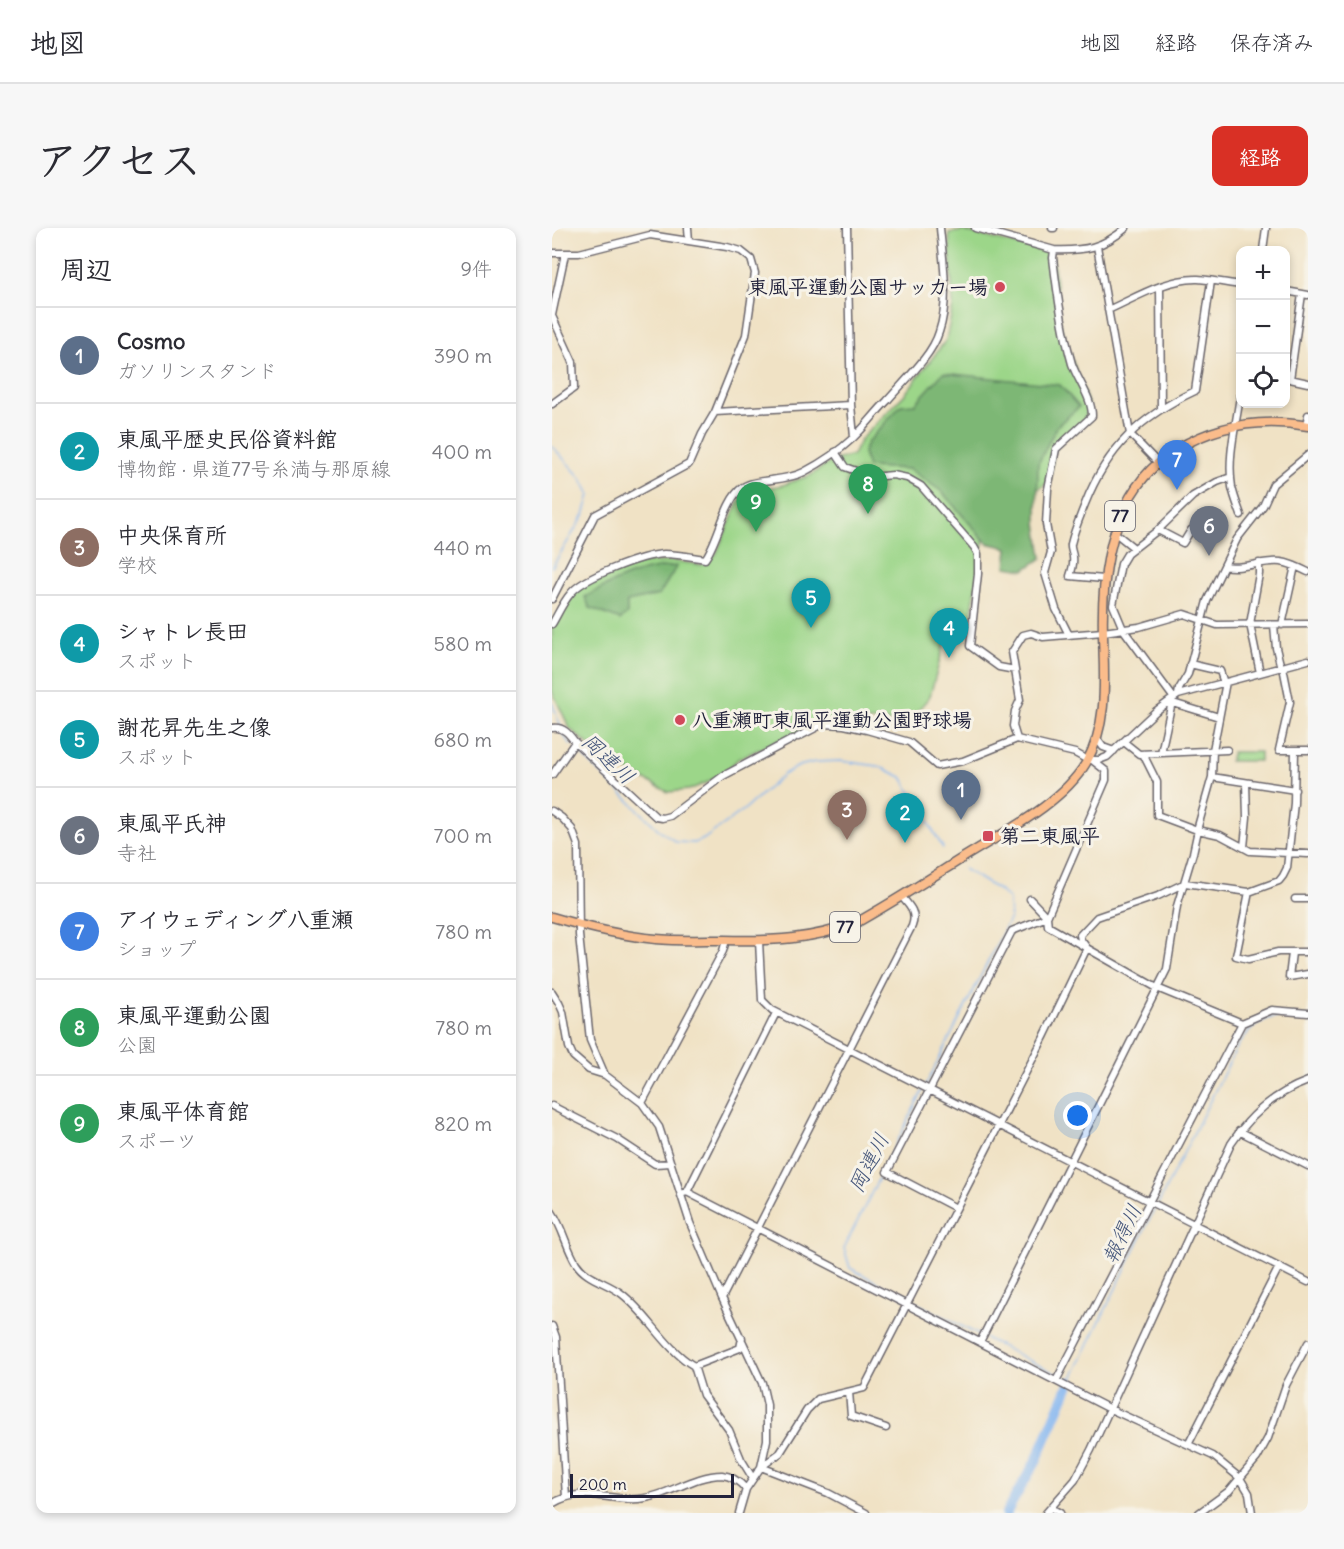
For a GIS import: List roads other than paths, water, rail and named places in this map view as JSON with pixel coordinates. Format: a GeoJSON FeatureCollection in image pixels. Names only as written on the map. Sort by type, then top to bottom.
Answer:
{"type":"FeatureCollection","features":[{"type":"Feature","properties":{"kind":"main road","name":"77"},"geometry":{"type":"LineString","coordinates":[[552,918],[611,933],[657,939],[759,941],[798,939],[834,931],[856,923],[1045,805],[1064,790],[1090,760],[1097,739],[1104,698],[1104,579],[1108,550],[1131,496],[1158,463],[1187,443],[1204,435],[1236,425],[1275,422],[1307,426]]}},
{"type":"Feature","properties":{"kind":"street"},"geometry":{"type":"LineString","coordinates":[[688,228],[689,241]]}},
{"type":"Feature","properties":{"kind":"street"},"geometry":{"type":"LineString","coordinates":[[848,228],[851,405],[854,437]]}},
{"type":"Feature","properties":{"kind":"street"},"geometry":{"type":"LineString","coordinates":[[552,624],[570,594],[577,586],[591,579],[651,556],[675,555],[705,559],[711,551],[731,503],[743,487],[792,477],[804,472],[854,437],[917,366],[933,346],[939,334],[945,306],[940,228]]}},
{"type":"Feature","properties":{"kind":"street"},"geometry":{"type":"LineString","coordinates":[[975,228],[997,231],[1054,250],[1089,249],[1113,239],[1126,228]]}},
{"type":"Feature","properties":{"kind":"street"},"geometry":{"type":"LineString","coordinates":[[1264,246],[1266,228]]}},
{"type":"Feature","properties":{"kind":"street"},"geometry":{"type":"LineString","coordinates":[[552,253],[565,254],[650,235],[741,251],[751,259],[755,273],[746,335],[715,412],[689,464],[595,515],[552,599]]}},
{"type":"Feature","properties":{"kind":"street"},"geometry":{"type":"LineString","coordinates":[[1097,246],[1130,434],[1158,463]]}},
{"type":"Feature","properties":{"kind":"street"},"geometry":{"type":"LineString","coordinates":[[1054,250],[1060,312],[1067,343],[1073,366],[1092,408],[1092,416],[1056,449],[1047,489],[1046,524],[1051,552],[1045,573],[1056,609],[1069,634]]}},
{"type":"Feature","properties":{"kind":"street"},"geometry":{"type":"LineString","coordinates":[[552,404],[574,388],[573,362],[552,316],[565,254]]}},
{"type":"Feature","properties":{"kind":"street"},"geometry":{"type":"LineString","coordinates":[[1108,310],[1160,287],[1197,279],[1236,284]]}},
{"type":"Feature","properties":{"kind":"street"},"geometry":{"type":"LineString","coordinates":[[1104,579],[1071,576],[1074,559],[1071,546],[1094,483],[1108,460],[1130,434],[1161,408],[1195,391],[1211,281]]}},
{"type":"Feature","properties":{"kind":"street"},"geometry":{"type":"LineString","coordinates":[[1160,287],[1161,408]]}},
{"type":"Feature","properties":{"kind":"street"},"geometry":{"type":"LineString","coordinates":[[1290,292],[1305,294],[1290,379],[1308,383]]}},
{"type":"Feature","properties":{"kind":"street"},"geometry":{"type":"LineString","coordinates":[[715,412],[851,405]]}},
{"type":"Feature","properties":{"kind":"street"},"geometry":{"type":"LineString","coordinates":[[1238,408],[1231,477],[1241,515]]}},
{"type":"Feature","properties":{"kind":"street"},"geometry":{"type":"LineString","coordinates":[[1307,426],[1308,414]]}},
{"type":"Feature","properties":{"kind":"street"},"geometry":{"type":"LineString","coordinates":[[835,452],[845,467],[872,477],[893,475],[907,478],[921,486],[939,506],[978,554],[970,646],[999,667],[1015,670]]}},
{"type":"Feature","properties":{"kind":"street"},"geometry":{"type":"LineString","coordinates":[[1161,753],[1175,698],[1190,664],[1207,601],[1237,539],[1266,501],[1273,484],[1308,455]]}},
{"type":"Feature","properties":{"kind":"street"},"geometry":{"type":"LineString","coordinates":[[1219,717],[1175,698],[1123,629],[1113,600],[1124,559],[1134,548],[1158,530],[1193,496],[1231,477]]}},
{"type":"Feature","properties":{"kind":"street"},"geometry":{"type":"LineString","coordinates":[[1158,530],[1183,543],[1191,530]]}},
{"type":"Feature","properties":{"kind":"street"},"geometry":{"type":"LineString","coordinates":[[1114,532],[1134,548]]}},
{"type":"Feature","properties":{"kind":"street"},"geometry":{"type":"LineString","coordinates":[[1224,566],[1242,568],[1259,563],[1283,562],[1307,572],[1308,564]]}},
{"type":"Feature","properties":{"kind":"street"},"geometry":{"type":"LineString","coordinates":[[1259,563],[1250,624],[1260,673]]}},
{"type":"Feature","properties":{"kind":"street"},"geometry":{"type":"LineString","coordinates":[[1282,625],[1295,566]]}},
{"type":"Feature","properties":{"kind":"street"},"geometry":{"type":"LineString","coordinates":[[1017,739],[1013,726],[1015,711],[1020,700],[1012,652],[1023,635],[1031,633],[1043,637],[1103,632],[1139,627],[1184,614],[1217,625],[1308,624]]}},
{"type":"Feature","properties":{"kind":"street"},"geometry":{"type":"LineString","coordinates":[[1274,625],[1276,648],[1290,702],[1279,750],[1308,750]]}},
{"type":"Feature","properties":{"kind":"street"},"geometry":{"type":"LineString","coordinates":[[1090,760],[1102,759],[1114,751],[1175,698],[1308,660]]}},
{"type":"Feature","properties":{"kind":"street"},"geometry":{"type":"LineString","coordinates":[[1143,754],[1157,782],[1157,815],[1197,830],[1212,777],[1213,750],[1225,682],[1220,671],[1190,664]]}},
{"type":"Feature","properties":{"kind":"street"},"geometry":{"type":"LineString","coordinates":[[552,728],[561,728],[566,731],[656,817],[663,818],[670,816],[723,776],[823,724],[867,730],[909,742],[937,766],[963,760],[1017,739],[1075,753],[1106,771],[1106,780],[1047,916],[1048,926],[1157,988],[1242,1023]]}},
{"type":"Feature","properties":{"kind":"street"},"geometry":{"type":"LineString","coordinates":[[1097,739],[1103,747],[1114,751]]}},
{"type":"Feature","properties":{"kind":"street"},"geometry":{"type":"LineString","coordinates":[[552,775],[575,742]]}},
{"type":"Feature","properties":{"kind":"street"},"geometry":{"type":"LineString","coordinates":[[1124,742],[1139,754],[1227,750]]}},
{"type":"Feature","properties":{"kind":"street"},"geometry":{"type":"LineString","coordinates":[[1087,948],[1080,935],[1097,917],[1158,896],[1185,883],[1249,892],[1279,881],[1287,868],[1295,790],[1295,750]]}},
{"type":"Feature","properties":{"kind":"street"},"geometry":{"type":"LineString","coordinates":[[1212,777],[1295,790]]}},
{"type":"Feature","properties":{"kind":"street"},"geometry":{"type":"LineString","coordinates":[[1244,847],[1247,817],[1246,783]]}},
{"type":"Feature","properties":{"kind":"street"},"geometry":{"type":"LineString","coordinates":[[552,811],[572,829],[578,845],[579,925],[590,1040],[605,1075]]}},
{"type":"Feature","properties":{"kind":"street"},"geometry":{"type":"LineString","coordinates":[[980,1342],[1167,969],[1177,906],[1198,830],[1220,835],[1250,851],[1308,854]]}},
{"type":"Feature","properties":{"kind":"street"},"geometry":{"type":"LineString","coordinates":[[1249,892],[1236,956],[1248,958],[1278,952],[1308,952]]}},
{"type":"Feature","properties":{"kind":"street"},"geometry":{"type":"LineString","coordinates":[[722,1298],[915,918],[913,910],[901,896]]}},
{"type":"Feature","properties":{"kind":"street"},"geometry":{"type":"LineString","coordinates":[[1295,898],[1308,899]]}},
{"type":"Feature","properties":{"kind":"street"},"geometry":{"type":"LineString","coordinates":[[1030,899],[1047,916]]}},
{"type":"Feature","properties":{"kind":"street"},"geometry":{"type":"LineString","coordinates":[[956,1208],[887,1172],[1012,931],[1047,916]]}},
{"type":"Feature","properties":{"kind":"street"},"geometry":{"type":"LineString","coordinates":[[642,1103],[723,951],[726,940]]}},
{"type":"Feature","properties":{"kind":"street"},"geometry":{"type":"LineString","coordinates":[[759,941],[762,999],[776,1012],[1308,1282]]}},
{"type":"Feature","properties":{"kind":"street"},"geometry":{"type":"LineString","coordinates":[[739,1513],[752,1477],[780,1453],[807,1410],[818,1399],[864,1388],[1087,948]]}},
{"type":"Feature","properties":{"kind":"street"},"geometry":{"type":"LineString","coordinates":[[1292,953],[1289,977],[1308,974]]}},
{"type":"Feature","properties":{"kind":"street"},"geometry":{"type":"LineString","coordinates":[[552,992],[563,1012],[569,1047],[573,1056],[589,1070],[605,1075],[642,1103],[659,1127],[684,1193],[690,1223],[762,1383],[767,1405],[767,1440],[761,1467]]}},
{"type":"Feature","properties":{"kind":"street"},"geometry":{"type":"LineString","coordinates":[[1058,1382],[1242,1023],[1272,1010],[1308,1013]]}},
{"type":"Feature","properties":{"kind":"street"},"geometry":{"type":"LineString","coordinates":[[684,1193],[776,1012]]}},
{"type":"Feature","properties":{"kind":"street"},"geometry":{"type":"LineString","coordinates":[[1060,1513],[1049,1510],[1068,1490],[1079,1472],[1168,1284],[1224,1157],[1239,1131],[1251,1118],[1275,1098],[1308,1081]]}},
{"type":"Feature","properties":{"kind":"street"},"geometry":{"type":"LineString","coordinates":[[552,1106],[617,1138],[655,1164],[671,1163]]}},
{"type":"Feature","properties":{"kind":"street"},"geometry":{"type":"LineString","coordinates":[[1239,1131],[1308,1166]]}},
{"type":"Feature","properties":{"kind":"street"},"geometry":{"type":"LineString","coordinates":[[684,1193],[1110,1409],[1189,1443],[1213,1456],[1240,1478],[1249,1494],[1252,1513]]}},
{"type":"Feature","properties":{"kind":"street"},"geometry":{"type":"LineString","coordinates":[[552,1212],[576,1264],[594,1280],[619,1291],[630,1300],[679,1357],[694,1366],[703,1395],[729,1430],[741,1459],[752,1477]]}},
{"type":"Feature","properties":{"kind":"street"},"geometry":{"type":"LineString","coordinates":[[1189,1443],[1279,1267]]}},
{"type":"Feature","properties":{"kind":"street"},"geometry":{"type":"LineString","coordinates":[[552,1326],[556,1337],[566,1497]]}},
{"type":"Feature","properties":{"kind":"street"},"geometry":{"type":"LineString","coordinates":[[694,1366],[740,1347],[742,1338]]}},
{"type":"Feature","properties":{"kind":"street"},"geometry":{"type":"LineString","coordinates":[[1199,1513],[1222,1497],[1257,1458],[1268,1438],[1286,1385],[1308,1343]]}},
{"type":"Feature","properties":{"kind":"street"},"geometry":{"type":"LineString","coordinates":[[849,1392],[851,1416],[886,1428]]}},
{"type":"Feature","properties":{"kind":"street"},"geometry":{"type":"LineString","coordinates":[[761,1467],[828,1493],[866,1513]]}},
{"type":"Feature","properties":{"kind":"street"},"geometry":{"type":"LineString","coordinates":[[552,1504],[577,1494],[638,1499],[654,1496],[711,1476],[721,1475],[736,1480],[746,1489]]}},
{"type":"Feature","properties":{"kind":"waterway","name":"岡連川"},"geometry":{"type":"LineString","coordinates":[[552,446],[582,479],[590,495],[584,515],[552,567]]}},
{"type":"Feature","properties":{"kind":"waterway","name":"岡連川"},"geometry":{"type":"LineString","coordinates":[[552,703],[561,727]]}},
{"type":"Feature","properties":{"kind":"waterway","name":"岡連川"},"geometry":{"type":"LineString","coordinates":[[561,732],[571,745]]}},
{"type":"Feature","properties":{"kind":"waterway","name":"岡連川"},"geometry":{"type":"LineString","coordinates":[[575,748],[658,829],[676,842],[694,843],[704,839],[746,808],[784,774],[799,766],[815,762],[841,761],[878,766],[902,777],[943,848]]}},
{"type":"Feature","properties":{"kind":"waterway","name":"岡連川"},"geometry":{"type":"LineString","coordinates":[[926,1085],[1010,918],[1009,899],[964,869]]}},
{"type":"Feature","properties":{"kind":"waterway","name":"報得川"},"geometry":{"type":"LineString","coordinates":[[1158,1204],[1244,1037],[1267,1019],[1285,1016],[1308,1018]]}},
{"type":"Feature","properties":{"kind":"waterway","name":"岡連川"},"geometry":{"type":"LineString","coordinates":[[906,1298],[850,1268],[844,1248],[923,1090]]}},
{"type":"Feature","properties":{"kind":"waterway","name":"報得川"},"geometry":{"type":"LineString","coordinates":[[1060,1376],[1070,1382],[1155,1208]]}},
{"type":"Feature","properties":{"kind":"waterway","name":"岡連川"},"geometry":{"type":"LineString","coordinates":[[910,1300],[981,1336]]}},
{"type":"Feature","properties":{"kind":"waterway","name":"岡連川"},"geometry":{"type":"LineString","coordinates":[[985,1338],[1056,1374]]}},
{"type":"Feature","properties":{"kind":"waterway","name":"報得川"},"geometry":{"type":"LineString","coordinates":[[1006,1513],[1037,1459],[1070,1382]]}},
{"type":"Feature","properties":{"kind":"place","name":"東風平運動公園サッカー場"},"geometry":{"type":"Point","coordinates":[1000,287]}},
{"type":"Feature","properties":{"kind":"place","name":"アイウェディング八重瀬"},"geometry":{"type":"Point","coordinates":[1177,490]}},
{"type":"Feature","properties":{"kind":"place","name":"東風平運動公園"},"geometry":{"type":"Point","coordinates":[868,514]}},
{"type":"Feature","properties":{"kind":"place","name":"東風平体育館"},"geometry":{"type":"Point","coordinates":[756,532]}},
{"type":"Feature","properties":{"kind":"place","name":"東風平氏神"},"geometry":{"type":"Point","coordinates":[1209,556]}},
{"type":"Feature","properties":{"kind":"place","name":"謝花昇先生之像"},"geometry":{"type":"Point","coordinates":[811,628]}},
{"type":"Feature","properties":{"kind":"place","name":"シャトレ長田"},"geometry":{"type":"Point","coordinates":[949,658]}},
{"type":"Feature","properties":{"kind":"place","name":"八重瀬町東風平運動公園野球場"},"geometry":{"type":"Point","coordinates":[680,720]}},
{"type":"Feature","properties":{"kind":"place","name":"Cosmo"},"geometry":{"type":"Point","coordinates":[961,820]}},
{"type":"Feature","properties":{"kind":"place","name":"第二東風平"},"geometry":{"type":"Point","coordinates":[988,836]}},
{"type":"Feature","properties":{"kind":"place","name":"中央保育所"},"geometry":{"type":"Point","coordinates":[847,840]}},
{"type":"Feature","properties":{"kind":"place","name":"東風平歴史民俗資料館"},"geometry":{"type":"Point","coordinates":[905,843]}}]}
